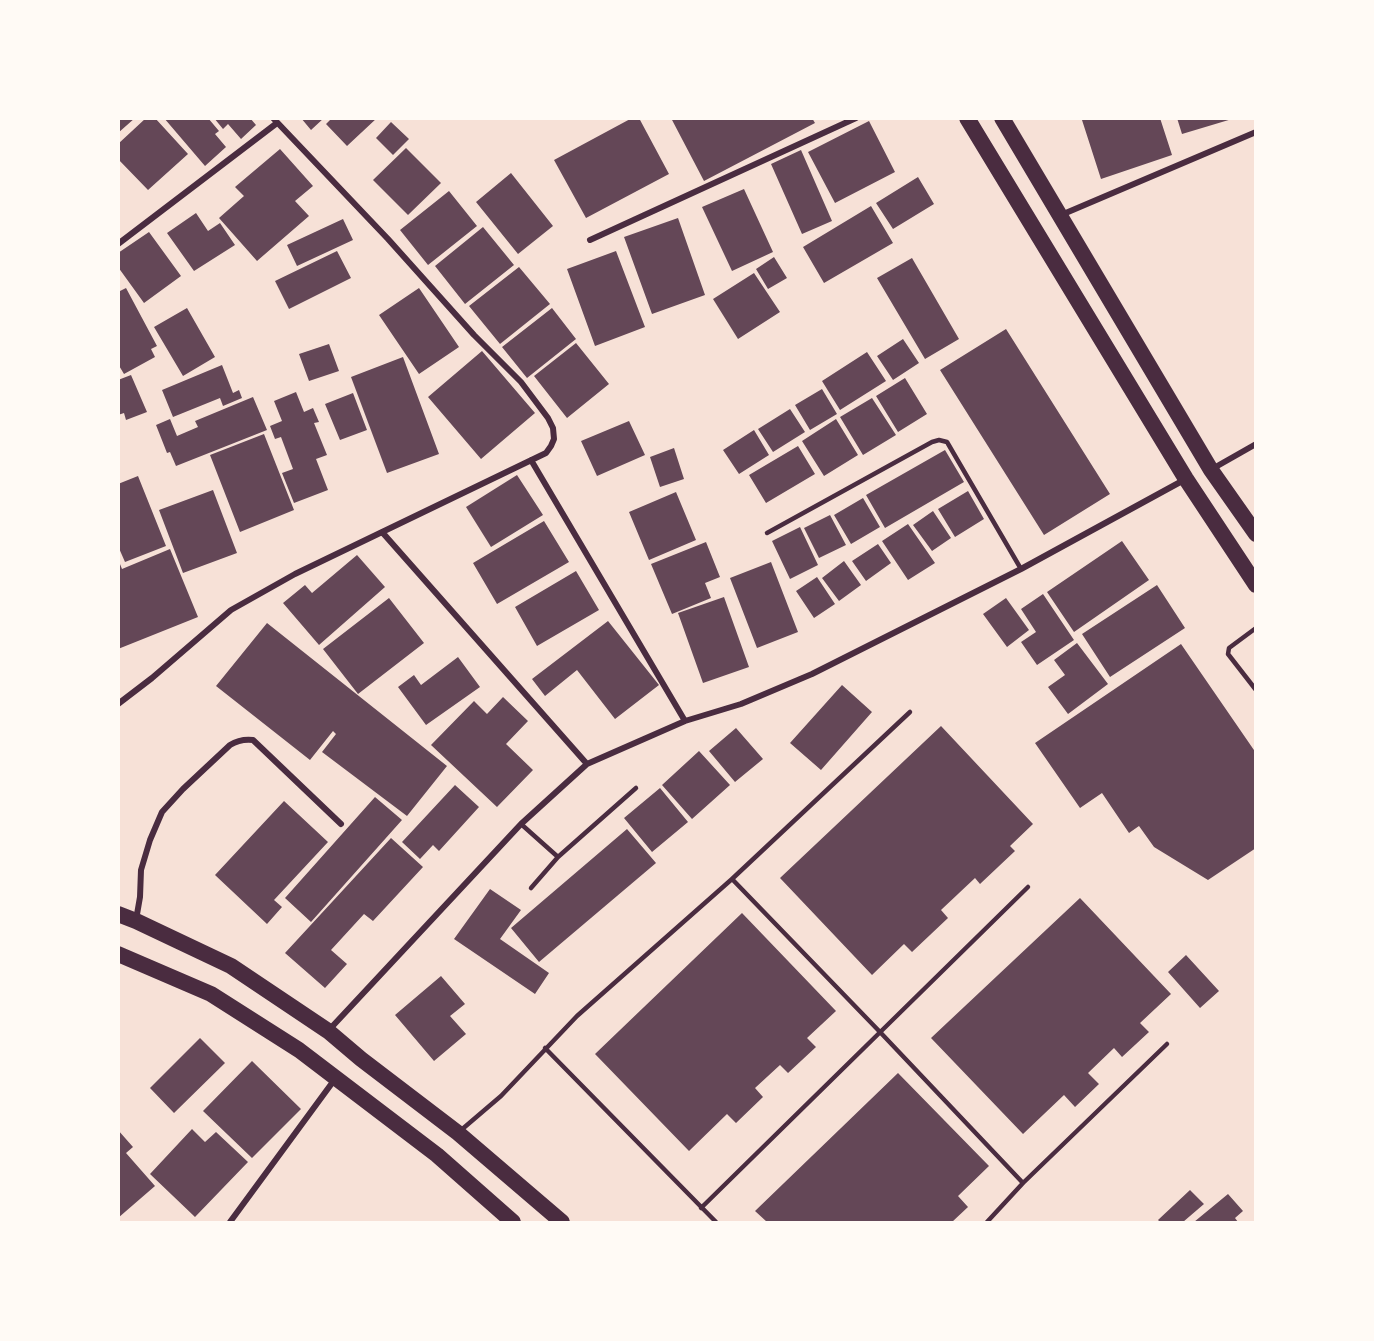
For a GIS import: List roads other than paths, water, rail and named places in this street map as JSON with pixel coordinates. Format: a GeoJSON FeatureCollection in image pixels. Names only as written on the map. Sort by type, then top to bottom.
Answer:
{"type":"FeatureCollection","features":[{"type":"Feature","properties":{"kind":"highway"},"geometry":{"type":"LineString","coordinates":[[967,118],[1186,479],[1256,585]]}},
{"type":"Feature","properties":{"kind":"highway"},"geometry":{"type":"LineString","coordinates":[[1002,118],[1211,470],[1256,534]]}},
{"type":"Feature","properties":{"kind":"highway"},"geometry":{"type":"LineString","coordinates":[[118,914],[231,966],[328,1031],[458,1133],[562,1222]]}},
{"type":"Feature","properties":{"kind":"highway"},"geometry":{"type":"LineString","coordinates":[[118,954],[211,994],[299,1050],[437,1155],[513,1222]]}},
{"type":"Feature","properties":{"kind":"street"},"geometry":{"type":"LineString","coordinates":[[590,240],[856,118]]}},
{"type":"Feature","properties":{"kind":"street"},"geometry":{"type":"LineString","coordinates":[[118,244],[275,121],[388,239],[474,335],[521,382],[548,418],[553,428],[554,439],[546,453],[295,574],[231,610],[118,704]]}},
{"type":"Feature","properties":{"kind":"street"},"geometry":{"type":"LineString","coordinates":[[1060,216],[1256,132]]}},
{"type":"Feature","properties":{"kind":"street"},"geometry":{"type":"LineString","coordinates":[[1211,470],[1256,444]]}},
{"type":"Feature","properties":{"kind":"street"},"geometry":{"type":"LineString","coordinates":[[531,460],[685,721]]}},
{"type":"Feature","properties":{"kind":"street"},"geometry":{"type":"LineString","coordinates":[[328,1031],[521,824],[587,764],[685,721],[741,704],[812,674],[1021,569],[1186,479]]}},
{"type":"Feature","properties":{"kind":"street"},"geometry":{"type":"LineString","coordinates":[[382,532],[587,764]]}},
{"type":"Feature","properties":{"kind":"street"},"geometry":{"type":"LineString","coordinates":[[136,921],[141,870],[162,812],[183,789],[237,741],[253,740],[341,824]]}},
{"type":"Feature","properties":{"kind":"street"},"geometry":{"type":"LineString","coordinates":[[230,1222],[335,1079]]}},
{"type":"Feature","properties":{"kind":"lane"},"geometry":{"type":"LineString","coordinates":[[767,533],[939,440],[947,442],[1021,569]]}},
{"type":"Feature","properties":{"kind":"lane"},"geometry":{"type":"LineString","coordinates":[[1256,628],[1230,648],[1228,654],[1256,690]]}},
{"type":"Feature","properties":{"kind":"lane"},"geometry":{"type":"LineString","coordinates":[[458,1133],[501,1096],[577,1016],[732,879],[910,712]]}},
{"type":"Feature","properties":{"kind":"lane"},"geometry":{"type":"LineString","coordinates":[[531,888],[558,857],[636,788]]}},
{"type":"Feature","properties":{"kind":"lane"},"geometry":{"type":"LineString","coordinates":[[521,824],[558,857]]}},
{"type":"Feature","properties":{"kind":"lane"},"geometry":{"type":"LineString","coordinates":[[732,879],[1023,1183]]}},
{"type":"Feature","properties":{"kind":"lane"},"geometry":{"type":"LineString","coordinates":[[701,1208],[1028,887]]}},
{"type":"Feature","properties":{"kind":"lane"},"geometry":{"type":"LineString","coordinates":[[987,1222],[1023,1183],[1167,1044]]}},
{"type":"Feature","properties":{"kind":"lane"},"geometry":{"type":"LineString","coordinates":[[545,1048],[716,1222]]}}]}
